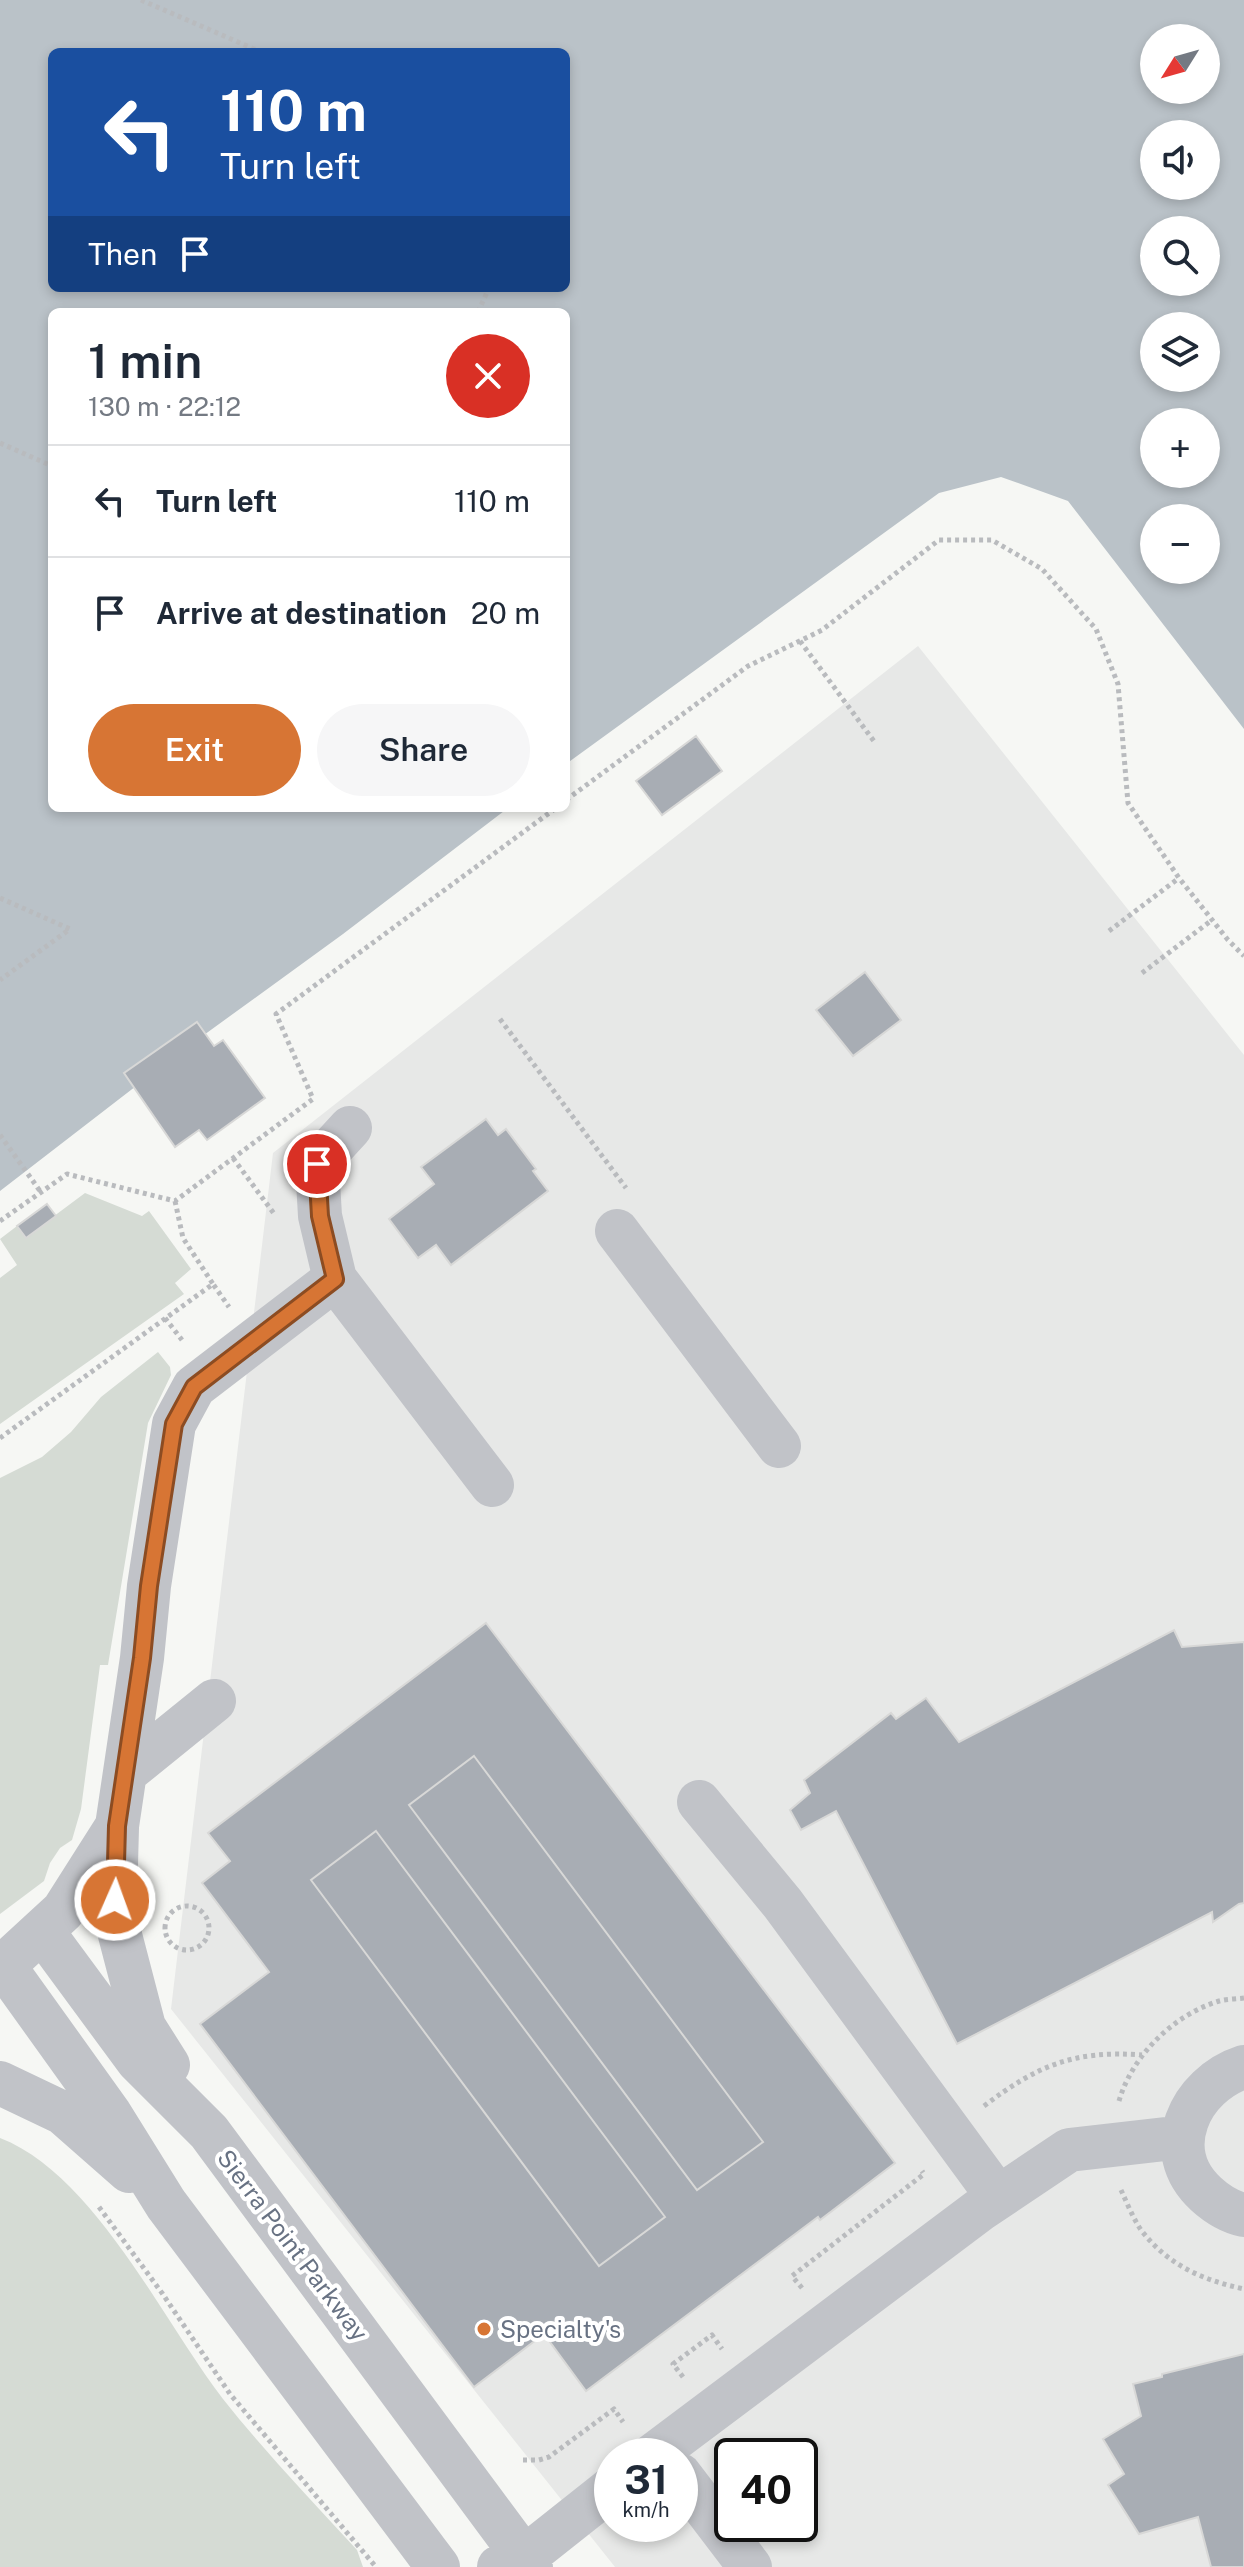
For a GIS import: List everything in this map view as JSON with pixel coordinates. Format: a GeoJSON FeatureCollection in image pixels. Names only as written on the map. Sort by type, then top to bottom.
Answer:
{"type":"FeatureCollection","features":[{"type":"Feature","properties":{"kind":"street"},"geometry":{"type":"LineString","coordinates":[[350,1128],[317,1164],[320,1216],[335,1279],[492,1485]]}},
{"type":"Feature","properties":{"kind":"street"},"geometry":{"type":"LineString","coordinates":[[625,1214],[779,1446]]}},
{"type":"Feature","properties":{"kind":"street"},"geometry":{"type":"LineString","coordinates":[[209,2132],[144,2027],[120,1935],[115,1900],[117,1826],[142,1658],[149,1586],[174,1424],[194,1387],[335,1279]]}},
{"type":"Feature","properties":{"kind":"street"},"geometry":{"type":"LineString","coordinates":[[125,1773],[214,1701]]}},
{"type":"Feature","properties":{"kind":"street"},"geometry":{"type":"LineString","coordinates":[[699,1802],[783,1904],[998,2197]]}},
{"type":"Feature","properties":{"kind":"street"},"geometry":{"type":"LineString","coordinates":[[117,1826],[63,1911],[2,1967],[110,2114],[166,2204],[438,2567]]}},
{"type":"Feature","properties":{"kind":"street","name":"Sierra Point Parkway"},"geometry":{"type":"LineString","coordinates":[[43,1932],[138,2061],[209,2132],[519,2565]]}},
{"type":"Feature","properties":{"kind":"street"},"geometry":{"type":"LineString","coordinates":[[1244,2067],[1224,2073],[1203,2090],[1189,2112],[1183,2137],[1187,2163],[1199,2187],[1217,2203],[1244,2215]]}},
{"type":"Feature","properties":{"kind":"street"},"geometry":{"type":"LineString","coordinates":[[0,2083],[63,2113],[166,2204]]}},
{"type":"Feature","properties":{"kind":"street"},"geometry":{"type":"LineString","coordinates":[[676,2438],[998,2197],[1069,2150],[1183,2137]]}},
{"type":"Feature","properties":{"kind":"street"},"geometry":{"type":"LineString","coordinates":[[519,2565],[594,2503]]}},
{"type":"Feature","properties":{"kind":"street"},"geometry":{"type":"LineString","coordinates":[[698,2503],[750,2567]]}},
{"type":"Feature","properties":{"kind":"path"},"geometry":{"type":"LineString","coordinates":[[141,0],[252,48]]}},
{"type":"Feature","properties":{"kind":"path"},"geometry":{"type":"LineString","coordinates":[[0,443],[48,464]]}},
{"type":"Feature","properties":{"kind":"path"},"geometry":{"type":"LineString","coordinates":[[570,797],[748,666],[822,630],[939,540],[992,540],[1042,569],[1096,629],[1118,684],[1128,803],[1179,878],[1244,956]]}},
{"type":"Feature","properties":{"kind":"path"},"geometry":{"type":"LineString","coordinates":[[800,641],[876,744]]}},
{"type":"Feature","properties":{"kind":"path"},"geometry":{"type":"LineString","coordinates":[[175,1201],[313,1099],[276,1014],[551,812]]}},
{"type":"Feature","properties":{"kind":"path"},"geometry":{"type":"LineString","coordinates":[[1109,931],[1179,878]]}},
{"type":"Feature","properties":{"kind":"path"},"geometry":{"type":"LineString","coordinates":[[0,898],[70,929],[0,980]]}},
{"type":"Feature","properties":{"kind":"path"},"geometry":{"type":"LineString","coordinates":[[1142,973],[1212,920]]}},
{"type":"Feature","properties":{"kind":"path"},"geometry":{"type":"LineString","coordinates":[[500,1019],[625,1214]]}},
{"type":"Feature","properties":{"kind":"path"},"geometry":{"type":"LineString","coordinates":[[0,1135],[40,1191]]}},
{"type":"Feature","properties":{"kind":"path"},"geometry":{"type":"LineString","coordinates":[[233,1158],[279,1222]]}},
{"type":"Feature","properties":{"kind":"path"},"geometry":{"type":"LineString","coordinates":[[0,1221],[67,1174],[175,1201]]}},
{"type":"Feature","properties":{"kind":"path"},"geometry":{"type":"LineString","coordinates":[[175,1201],[183,1238],[236,1318]]}},
{"type":"Feature","properties":{"kind":"path"},"geometry":{"type":"LineString","coordinates":[[0,1438],[213,1284]]}},
{"type":"Feature","properties":{"kind":"path"},"geometry":{"type":"LineString","coordinates":[[187,1906],[205,1915],[209,1929],[203,1943],[190,1951],[169,1942],[165,1929],[166,1921],[174,1910],[187,1906]]}},
{"type":"Feature","properties":{"kind":"path"},"geometry":{"type":"LineString","coordinates":[[811,2300],[792,2276],[924,2174],[914,2160],[1001,2093],[1040,2069],[1080,2056],[1112,2053],[1142,2055]]}},
{"type":"Feature","properties":{"kind":"path"},"geometry":{"type":"LineString","coordinates":[[96,2202],[123,2236],[230,2394],[376,2567]]}},
{"type":"Feature","properties":{"kind":"path"},"geometry":{"type":"LineString","coordinates":[[686,2381],[673,2364],[712,2335],[731,2361]]}},
{"type":"Feature","properties":{"kind":"path"},"geometry":{"type":"LineString","coordinates":[[523,2460],[549,2457],[614,2409],[643,2438]]}},
{"type":"Feature","properties":{"kind":"shaded area"},"geometry":{"type":"Polygon","coordinates":[[[0,0],[1244,0],[1244,729],[1068,501],[1001,477],[939,493],[570,761],[570,308],[48,308],[48,812],[503,812],[343,934],[175,1056],[0,1191],[0,0]]]}},
{"type":"Feature","properties":{"kind":"shaded area"},"geometry":{"type":"Polygon","coordinates":[[[918,646],[1244,1055],[1244,2567],[615,2567],[595,2542],[698,2542],[698,2438],[594,2438],[594,2541],[171,2009],[273,1153],[918,646]]]}},
{"type":"Feature","properties":{"kind":"shaded area"},"geometry":{"type":"Polygon","coordinates":[[[85,1193],[142,1216],[149,1211],[191,1269],[175,1283],[184,1294],[0,1424],[0,1278],[17,1265],[0,1239],[17,1226],[26,1237],[85,1193]]]}},
{"type":"Feature","properties":{"kind":"shaded area"},"geometry":{"type":"Polygon","coordinates":[[[158,1352],[170,1367],[171,1375],[148,1423],[108,1665],[100,1665],[81,1809],[72,1840],[60,1848],[50,1863],[44,1881],[0,1914],[0,1478],[42,1457],[71,1432],[101,1397],[158,1352]]]}},
{"type":"Feature","properties":{"kind":"shaded area"},"geometry":{"type":"Polygon","coordinates":[[[0,2138],[34,2156],[66,2183],[96,2216],[223,2399],[357,2550],[363,2567],[0,2567],[0,2138]]]}},
{"type":"Feature","properties":{"kind":"building"},"geometry":{"type":"Polygon","coordinates":[[[696,736],[722,771],[662,815],[636,781],[696,736]]]}},
{"type":"Feature","properties":{"kind":"building"},"geometry":{"type":"Polygon","coordinates":[[[865,972],[901,1020],[853,1056],[816,1010],[865,972]]]}},
{"type":"Feature","properties":{"kind":"building"},"geometry":{"type":"Polygon","coordinates":[[[197,1022],[214,1046],[223,1040],[265,1098],[207,1140],[199,1130],[175,1147],[124,1073],[197,1022]]]}},
{"type":"Feature","properties":{"kind":"building"},"geometry":{"type":"Polygon","coordinates":[[[486,1119],[498,1135],[506,1129],[536,1169],[533,1171],[548,1191],[451,1265],[436,1245],[418,1258],[389,1219],[434,1184],[421,1167],[486,1119]]]}},
{"type":"Feature","properties":{"kind":"building"},"geometry":{"type":"Polygon","coordinates":[[[47,1204],[56,1216],[26,1238],[17,1226],[47,1204]]]}},
{"type":"Feature","properties":{"kind":"building"},"geometry":{"type":"Polygon","coordinates":[[[486,1623],[895,2163],[586,2391],[544,2334],[474,2387],[200,2024],[269,1972],[202,1883],[230,1861],[208,1833],[486,1623]]]}},
{"type":"Feature","properties":{"kind":"building"},"geometry":{"type":"Polygon","coordinates":[[[1174,1630],[1182,1647],[1244,1642],[1244,1903],[1213,1922],[1212,1912],[957,2044],[836,1811],[801,1830],[790,1810],[810,1793],[804,1780],[891,1713],[896,1719],[926,1698],[959,1742],[1174,1630]]]}},
{"type":"Feature","properties":{"kind":"building"},"geometry":{"type":"Polygon","coordinates":[[[474,1756],[763,2142],[697,2190],[409,1805],[474,1756]]]}},
{"type":"Feature","properties":{"kind":"building"},"geometry":{"type":"Polygon","coordinates":[[[376,1831],[665,2217],[599,2266],[311,1880],[376,1831]]]}},
{"type":"Feature","properties":{"kind":"building"},"geometry":{"type":"Polygon","coordinates":[[[1244,2354],[1244,2567],[1211,2567],[1198,2517],[1139,2534],[1108,2485],[1124,2474],[1103,2439],[1141,2416],[1133,2384],[1244,2354]]]}},
{"type":"Feature","properties":{"kind":"place","name":"Specialty's"},"geometry":{"type":"Point","coordinates":[484,2329]}},
{"type":"Feature","properties":{"kind":"route"},"geometry":{"type":"LineString","coordinates":[[115,1900],[117,1826],[174,1424],[194,1387],[335,1279],[320,1216],[317,1164]]}}]}
